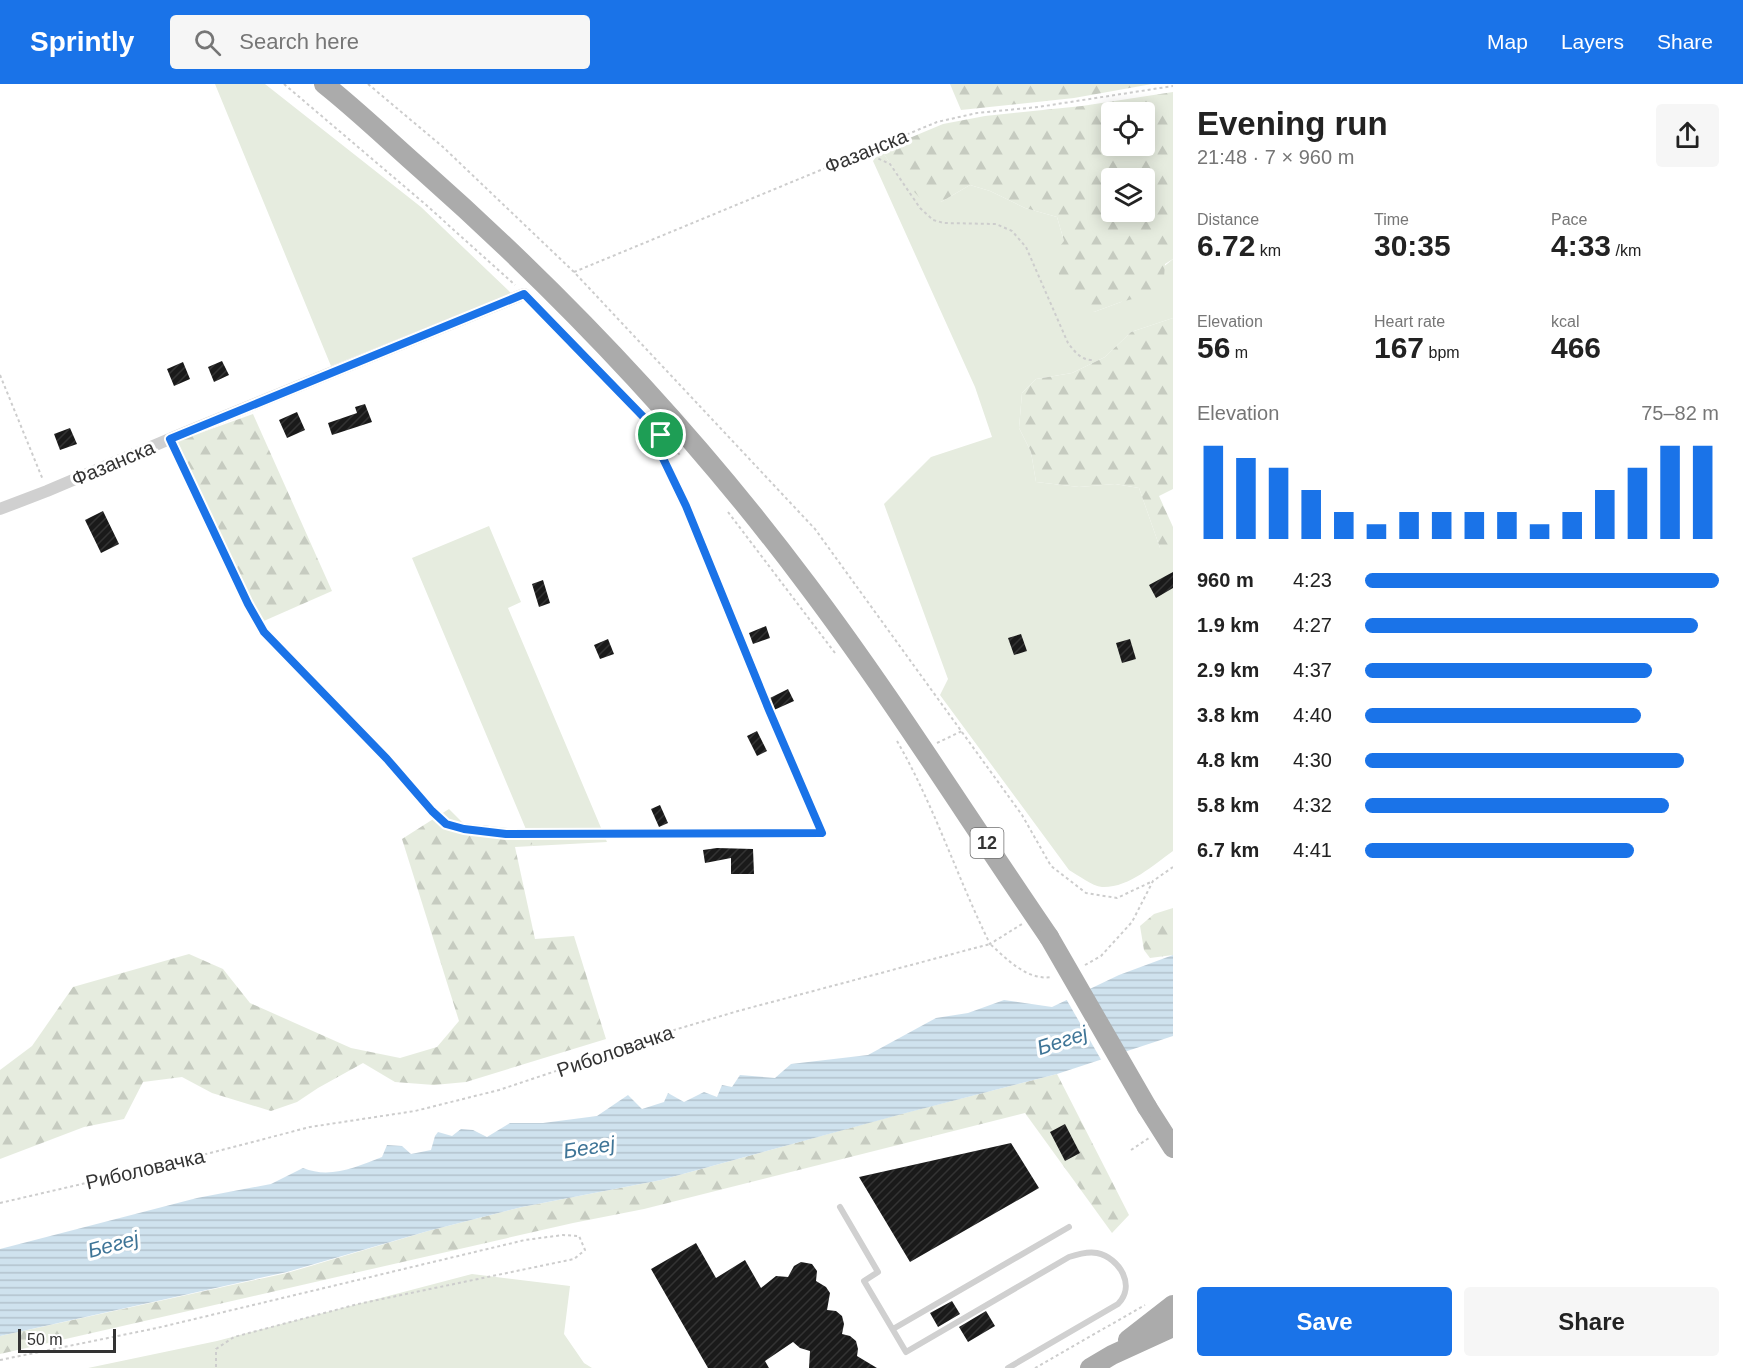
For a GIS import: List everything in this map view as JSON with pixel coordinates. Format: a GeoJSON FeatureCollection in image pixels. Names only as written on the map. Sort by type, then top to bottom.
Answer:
{"type":"FeatureCollection","features":[{"type":"Feature","properties":{"kind":"main road","name":"12"},"geometry":{"type":"LineString","coordinates":[[324,84],[466,208],[519,259],[586,326],[745,504],[864,662],[1049,937],[1173,1149]]}},
{"type":"Feature","properties":{"kind":"main road"},"geometry":{"type":"LineString","coordinates":[[1112,1355],[1132,1336],[1173,1305]]}},
{"type":"Feature","properties":{"kind":"main road"},"geometry":{"type":"LineString","coordinates":[[1090,1368],[1112,1355],[1173,1327]]}},
{"type":"Feature","properties":{"kind":"street","name":"Фазанска"},"geometry":{"type":"LineString","coordinates":[[0,509],[524,294]]}},
{"type":"Feature","properties":{"kind":"lane"},"geometry":{"type":"LineString","coordinates":[[840,1207],[878,1272],[864,1281],[906,1352],[1069,1257],[1080,1253],[1098,1253],[1119,1266],[1123,1272],[1126,1287],[1124,1299],[1008,1368]]}},
{"type":"Feature","properties":{"kind":"lane"},"geometry":{"type":"LineString","coordinates":[[893,1329],[1069,1227]]}},
{"type":"Feature","properties":{"kind":"path"},"geometry":{"type":"LineString","coordinates":[[284,84],[425,204],[524,294],[683,458]]}},
{"type":"Feature","properties":{"kind":"path"},"geometry":{"type":"LineString","coordinates":[[368,84],[443,147],[574,272],[815,529],[1022,816],[1051,866],[1086,893],[1117,898],[1153,881],[1173,867]]}},
{"type":"Feature","properties":{"kind":"path","name":"Фазанска"},"geometry":{"type":"LineString","coordinates":[[574,272],[938,122],[977,113],[1038,107],[1173,86]]}},
{"type":"Feature","properties":{"kind":"path"},"geometry":{"type":"LineString","coordinates":[[859,154],[873,156],[890,164],[920,208],[933,220],[996,224],[1012,231],[1026,247],[1068,343],[1077,354],[1087,360],[1092,360]]}},
{"type":"Feature","properties":{"kind":"path"},"geometry":{"type":"LineString","coordinates":[[0,375],[47,491]]}},
{"type":"Feature","properties":{"kind":"path"},"geometry":{"type":"LineString","coordinates":[[170,439],[248,604],[264,632],[387,759],[446,824],[464,829],[506,834],[822,833],[686,506],[658,448],[661,435]]}},
{"type":"Feature","properties":{"kind":"path"},"geometry":{"type":"LineString","coordinates":[[727,511],[840,659]]}},
{"type":"Feature","properties":{"kind":"path"},"geometry":{"type":"LineString","coordinates":[[924,750],[962,731]]}},
{"type":"Feature","properties":{"kind":"path"},"geometry":{"type":"LineString","coordinates":[[892,732],[908,761],[941,833],[967,898],[990,944],[1024,971],[1042,979],[1060,976]]}},
{"type":"Feature","properties":{"kind":"path"},"geometry":{"type":"LineString","coordinates":[[1077,970],[1101,956],[1132,922],[1153,881]]}},
{"type":"Feature","properties":{"kind":"path","name":"Риболовачка"},"geometry":{"type":"LineString","coordinates":[[0,1203],[168,1164],[310,1127],[415,1111],[498,1090],[627,1044],[726,1014],[990,944],[1035,916]]}},
{"type":"Feature","properties":{"kind":"path"},"geometry":{"type":"LineString","coordinates":[[1131,1150],[1161,1130]]}},
{"type":"Feature","properties":{"kind":"path"},"geometry":{"type":"LineString","coordinates":[[0,1360],[157,1328],[525,1240],[563,1235],[579,1236],[585,1250],[574,1259],[358,1304],[234,1337],[216,1349],[216,1368]]}},
{"type":"Feature","properties":{"kind":"path"},"geometry":{"type":"LineString","coordinates":[[1035,1368],[1153,1300]]}},
{"type":"Feature","properties":{"kind":"green space"},"geometry":{"type":"Polygon","coordinates":[[[215,84],[265,84],[421,207],[511,293],[331,366],[215,84]]]}},
{"type":"Feature","properties":{"kind":"green space"},"geometry":{"type":"Polygon","coordinates":[[[950,84],[1152,84],[1074,98],[961,110],[950,84]]]}},
{"type":"Feature","properties":{"kind":"green space"},"geometry":{"type":"Polygon","coordinates":[[[1173,92],[1173,259],[1165,264],[1163,291],[1094,312],[1065,290],[1052,256],[1064,241],[1057,217],[1025,208],[990,191],[970,185],[941,202],[921,199],[899,176],[881,150],[943,124],[985,116],[1101,103],[1101,156],[1155,156],[1155,102],[1108,102],[1173,92]]]}},
{"type":"Feature","properties":{"kind":"green space"},"geometry":{"type":"Polygon","coordinates":[[[881,150],[899,176],[941,202],[970,185],[990,191],[1025,208],[1057,217],[1064,241],[1094,312],[1121,302],[1173,259],[1173,318],[1131,332],[1105,357],[1072,373],[1036,379],[1022,393],[1019,428],[1031,452],[1036,482],[1079,487],[1115,484],[1139,488],[1160,548],[1173,548],[1173,851],[1140,875],[1122,884],[1098,886],[1069,870],[940,695],[948,679],[884,504],[931,457],[992,437],[975,387],[873,161],[881,150]]]}},
{"type":"Feature","properties":{"kind":"green space"},"geometry":{"type":"Polygon","coordinates":[[[1173,318],[1173,489],[1159,496],[1173,527],[1173,548],[1160,548],[1139,488],[1115,484],[1079,487],[1036,482],[1031,452],[1019,428],[1022,393],[1036,379],[1072,373],[1105,357],[1131,332],[1173,318]]]}},
{"type":"Feature","properties":{"kind":"green space"},"geometry":{"type":"Polygon","coordinates":[[[253,414],[332,591],[257,624],[175,442],[253,414]]]}},
{"type":"Feature","properties":{"kind":"green space"},"geometry":{"type":"Polygon","coordinates":[[[489,526],[521,602],[508,608],[607,842],[533,846],[412,558],[489,526]]]}},
{"type":"Feature","properties":{"kind":"green space"},"geometry":{"type":"Polygon","coordinates":[[[449,809],[463,823],[527,830],[533,846],[515,847],[535,939],[574,936],[606,1039],[466,1082],[434,1085],[395,1082],[363,1063],[297,1102],[271,1111],[212,1093],[182,1077],[143,1082],[124,1119],[84,1127],[0,1159],[0,1070],[32,1046],[73,987],[189,954],[223,969],[250,1003],[351,1048],[400,1058],[437,1047],[459,1021],[402,839],[449,809]]]}},
{"type":"Feature","properties":{"kind":"green space"},"geometry":{"type":"Polygon","coordinates":[[[1173,908],[1173,955],[1150,958],[1144,950],[1140,926],[1154,914],[1173,908]]]}},
{"type":"Feature","properties":{"kind":"green space"},"geometry":{"type":"Polygon","coordinates":[[[1057,1074],[1129,1215],[1112,1233],[1025,1113],[644,1209],[573,1223],[0,1354],[0,1336],[287,1273],[428,1231],[522,1207],[661,1180],[1057,1074]]]}},
{"type":"Feature","properties":{"kind":"green space"},"geometry":{"type":"Polygon","coordinates":[[[472,1274],[570,1286],[564,1334],[584,1363],[592,1368],[88,1368],[217,1341],[472,1274]]]}},
{"type":"Feature","properties":{"kind":"water","name":"Бегеј"},"geometry":{"type":"Polygon","coordinates":[[[1173,955],[1173,1036],[1057,1074],[661,1180],[522,1207],[428,1231],[287,1272],[0,1336],[0,1249],[197,1198],[271,1184],[303,1168],[333,1172],[353,1168],[382,1157],[387,1145],[402,1146],[411,1154],[431,1150],[438,1132],[452,1136],[461,1129],[473,1130],[487,1137],[510,1123],[543,1123],[597,1116],[628,1095],[642,1109],[664,1102],[668,1093],[684,1102],[704,1092],[717,1097],[722,1085],[732,1087],[740,1075],[775,1078],[791,1064],[868,1055],[936,1018],[968,1013],[1004,1000],[1052,1007],[1119,975],[1173,955]]]}},
{"type":"Feature","properties":{"kind":"pier"},"geometry":{"type":"Polygon","coordinates":[[[1086,987],[1126,1056],[1103,1063],[1065,997],[1086,987]]]}},
{"type":"Feature","properties":{"kind":"building"},"geometry":{"type":"Polygon","coordinates":[[[222,361],[229,375],[214,382],[208,367],[222,361]]]}},
{"type":"Feature","properties":{"kind":"building"},"geometry":{"type":"Polygon","coordinates":[[[183,362],[190,379],[174,386],[167,369],[183,362]]]}},
{"type":"Feature","properties":{"kind":"building"},"geometry":{"type":"Polygon","coordinates":[[[365,404],[372,422],[332,435],[328,423],[357,413],[355,407],[365,404]]]}},
{"type":"Feature","properties":{"kind":"building"},"geometry":{"type":"Polygon","coordinates":[[[297,412],[305,430],[287,438],[279,420],[297,412]]]}},
{"type":"Feature","properties":{"kind":"building"},"geometry":{"type":"Polygon","coordinates":[[[70,428],[77,444],[60,450],[54,434],[70,428]]]}},
{"type":"Feature","properties":{"kind":"building"},"geometry":{"type":"Polygon","coordinates":[[[103,511],[119,544],[101,553],[85,520],[103,511]]]}},
{"type":"Feature","properties":{"kind":"building"},"geometry":{"type":"Polygon","coordinates":[[[1173,572],[1173,588],[1156,598],[1149,585],[1173,572]]]}},
{"type":"Feature","properties":{"kind":"building"},"geometry":{"type":"Polygon","coordinates":[[[543,580],[550,603],[539,607],[532,584],[543,580]]]}},
{"type":"Feature","properties":{"kind":"building"},"geometry":{"type":"Polygon","coordinates":[[[766,626],[770,638],[753,644],[749,633],[766,626]]]}},
{"type":"Feature","properties":{"kind":"building"},"geometry":{"type":"Polygon","coordinates":[[[1021,634],[1027,651],[1014,655],[1008,638],[1021,634]]]}},
{"type":"Feature","properties":{"kind":"building"},"geometry":{"type":"Polygon","coordinates":[[[608,639],[614,654],[600,659],[594,645],[608,639]]]}},
{"type":"Feature","properties":{"kind":"building"},"geometry":{"type":"Polygon","coordinates":[[[1130,639],[1136,659],[1122,663],[1116,643],[1130,639]]]}},
{"type":"Feature","properties":{"kind":"building"},"geometry":{"type":"Polygon","coordinates":[[[788,689],[794,701],[774,710],[768,699],[788,689]]]}},
{"type":"Feature","properties":{"kind":"building"},"geometry":{"type":"Polygon","coordinates":[[[757,731],[767,751],[757,756],[747,736],[757,731]]]}},
{"type":"Feature","properties":{"kind":"building"},"geometry":{"type":"Polygon","coordinates":[[[660,805],[668,823],[659,827],[651,809],[660,805]]]}},
{"type":"Feature","properties":{"kind":"building"},"geometry":{"type":"Polygon","coordinates":[[[753,849],[754,874],[731,874],[731,858],[705,863],[703,850],[753,849]]]}},
{"type":"Feature","properties":{"kind":"building"},"geometry":{"type":"Polygon","coordinates":[[[1065,1124],[1080,1153],[1065,1161],[1050,1132],[1065,1124]]]}},
{"type":"Feature","properties":{"kind":"building"},"geometry":{"type":"Polygon","coordinates":[[[1011,1143],[1039,1188],[910,1262],[859,1177],[1011,1143]]]}},
{"type":"Feature","properties":{"kind":"building"},"geometry":{"type":"Polygon","coordinates":[[[696,1243],[716,1278],[745,1260],[761,1288],[776,1276],[788,1277],[794,1266],[801,1262],[812,1264],[817,1271],[816,1281],[826,1287],[830,1293],[827,1310],[836,1311],[842,1316],[844,1324],[842,1334],[856,1341],[857,1356],[877,1368],[809,1368],[810,1351],[800,1348],[793,1342],[765,1361],[769,1368],[708,1368],[651,1269],[696,1243]]]}},
{"type":"Feature","properties":{"kind":"building"},"geometry":{"type":"Polygon","coordinates":[[[952,1301],[960,1314],[938,1327],[930,1313],[952,1301]]]}},
{"type":"Feature","properties":{"kind":"building"},"geometry":{"type":"Polygon","coordinates":[[[986,1311],[995,1326],[968,1342],[959,1327],[986,1311]]]}},
{"type":"Feature","properties":{"kind":"route"},"geometry":{"type":"LineString","coordinates":[[524,294],[618,388],[661,435],[658,448],[686,506],[822,833],[506,834],[464,829],[446,824],[387,759],[264,632],[248,604],[170,439],[524,294]]}}]}
